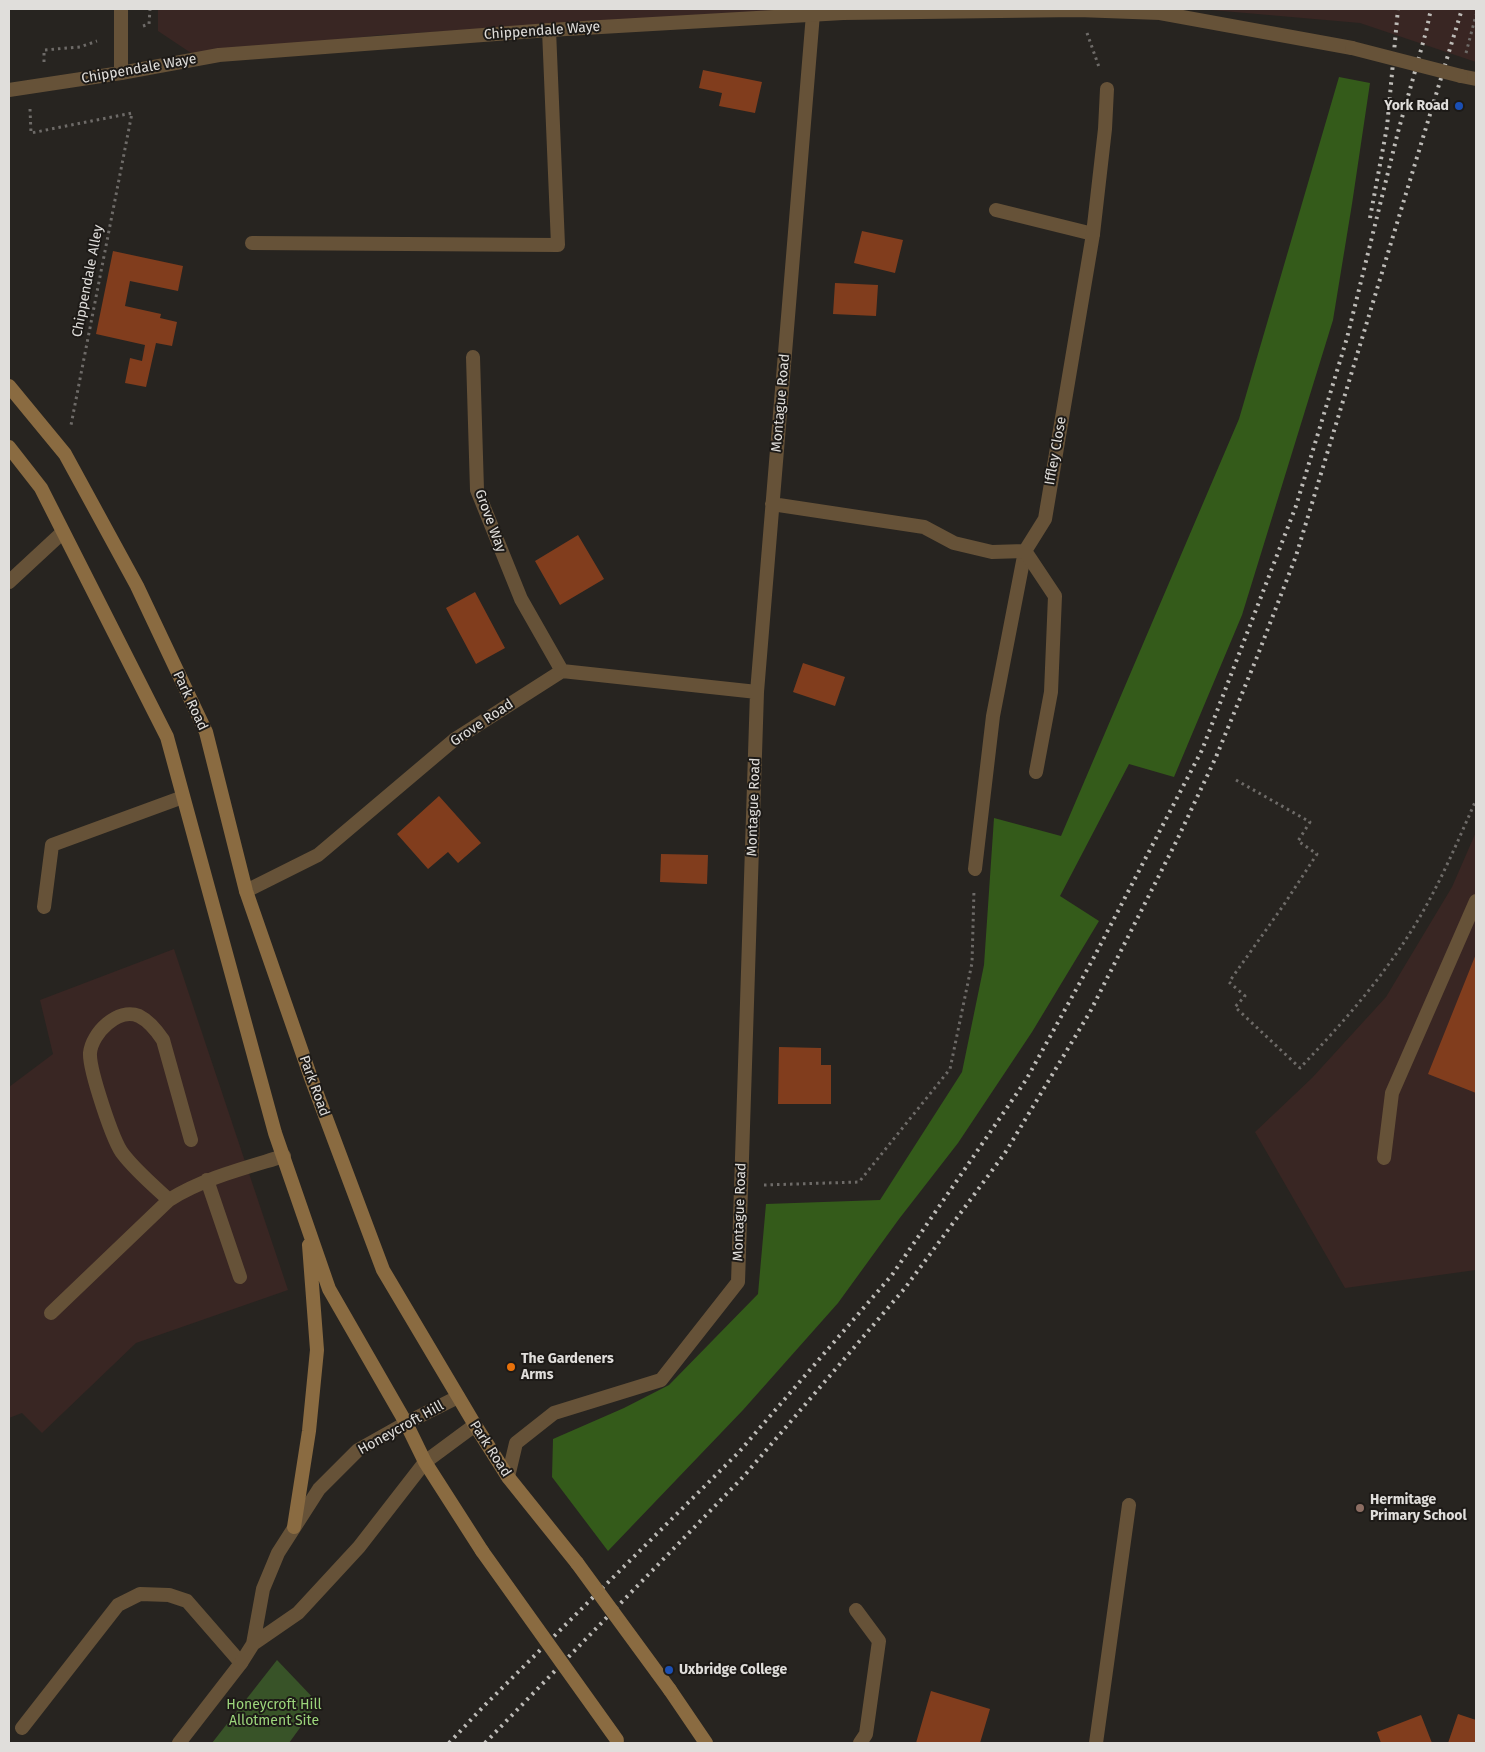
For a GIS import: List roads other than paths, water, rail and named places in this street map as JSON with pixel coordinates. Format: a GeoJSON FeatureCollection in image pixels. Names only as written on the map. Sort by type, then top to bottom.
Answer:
{"type":"FeatureCollection","features":[{"type":"Feature","properties":{"kind":"main road","name":"Park Road"},"geometry":{"type":"LineString","coordinates":[[9,386],[65,454],[137,586],[206,732],[246,892],[383,1270],[508,1477],[576,1563],[670,1690],[706,1743]]}},
{"type":"Feature","properties":{"kind":"main road"},"geometry":{"type":"LineString","coordinates":[[9,447],[41,488],[167,737],[275,1133],[329,1289],[406,1423],[424,1462],[482,1551],[618,1741]]}},
{"type":"Feature","properties":{"kind":"main road"},"geometry":{"type":"LineString","coordinates":[[294,1527],[309,1431],[317,1350],[308,1228]]}},
{"type":"Feature","properties":{"kind":"street"},"geometry":{"type":"LineString","coordinates":[[121,9],[121,73]]}},
{"type":"Feature","properties":{"kind":"street"},"geometry":{"type":"LineString","coordinates":[[1078,9],[1160,13],[1352,48],[1476,79]]}},
{"type":"Feature","properties":{"kind":"street","name":"Chippendale Waye"},"geometry":{"type":"LineString","coordinates":[[9,90],[121,73],[219,55],[549,30],[813,14],[1078,9]]}},
{"type":"Feature","properties":{"kind":"street","name":"Montague Road"},"geometry":{"type":"LineString","coordinates":[[508,1477],[516,1443],[554,1413],[661,1380],[738,1282],[757,692],[813,14]]}},
{"type":"Feature","properties":{"kind":"street"},"geometry":{"type":"LineString","coordinates":[[252,243],[558,245],[549,30]]}},
{"type":"Feature","properties":{"kind":"street","name":"Iffley Close"},"geometry":{"type":"LineString","coordinates":[[1025,551],[1045,520],[1093,234],[1105,129],[1107,89]]}},
{"type":"Feature","properties":{"kind":"street"},"geometry":{"type":"LineString","coordinates":[[996,210],[1093,234]]}},
{"type":"Feature","properties":{"kind":"street","name":"Grove Way"},"geometry":{"type":"LineString","coordinates":[[472,357],[477,490],[521,599],[562,671]]}},
{"type":"Feature","properties":{"kind":"street"},"geometry":{"type":"LineString","coordinates":[[772,504],[924,527],[954,543],[992,552],[1025,551]]}},
{"type":"Feature","properties":{"kind":"street"},"geometry":{"type":"LineString","coordinates":[[9,582],[63,532]]}},
{"type":"Feature","properties":{"kind":"street"},"geometry":{"type":"LineString","coordinates":[[1025,551],[1055,596],[1051,692],[1036,772]]}},
{"type":"Feature","properties":{"kind":"street"},"geometry":{"type":"LineString","coordinates":[[975,869],[993,716],[1025,551]]}},
{"type":"Feature","properties":{"kind":"street"},"geometry":{"type":"LineString","coordinates":[[562,671],[757,692]]}},
{"type":"Feature","properties":{"kind":"street","name":"Grove Road"},"geometry":{"type":"LineString","coordinates":[[246,892],[318,855],[454,740],[562,671]]}},
{"type":"Feature","properties":{"kind":"street"},"geometry":{"type":"LineString","coordinates":[[44,907],[52,845],[183,797]]}},
{"type":"Feature","properties":{"kind":"street"},"geometry":{"type":"LineString","coordinates":[[1384,1158],[1392,1093],[1476,901]]}},
{"type":"Feature","properties":{"kind":"street"},"geometry":{"type":"LineString","coordinates":[[169,1200],[123,1155],[114,1138],[91,1066],[90,1052],[93,1040],[102,1028],[113,1020],[127,1015],[138,1016],[149,1023],[163,1040],[191,1140]]}},
{"type":"Feature","properties":{"kind":"street"},"geometry":{"type":"LineString","coordinates":[[51,1313],[169,1200],[207,1180],[284,1156]]}},
{"type":"Feature","properties":{"kind":"street"},"geometry":{"type":"LineString","coordinates":[[207,1180],[240,1277]]}},
{"type":"Feature","properties":{"kind":"street","name":"Honeycroft Hill"},"geometry":{"type":"LineString","coordinates":[[179,1743],[241,1663],[253,1644],[263,1589],[278,1553],[319,1488],[358,1450],[458,1397]]}},
{"type":"Feature","properties":{"kind":"street","name":"Honeycroft Hill"},"geometry":{"type":"LineString","coordinates":[[253,1644],[298,1613],[359,1547],[424,1462],[475,1425]]}},
{"type":"Feature","properties":{"kind":"street"},"geometry":{"type":"LineString","coordinates":[[1096,1743],[1129,1505]]}},
{"type":"Feature","properties":{"kind":"street"},"geometry":{"type":"LineString","coordinates":[[22,1728],[118,1605],[140,1594],[169,1595],[186,1601],[241,1663]]}},
{"type":"Feature","properties":{"kind":"street"},"geometry":{"type":"LineString","coordinates":[[856,1610],[879,1641],[866,1734],[860,1743]]}},
{"type":"Feature","properties":{"kind":"railway"},"geometry":{"type":"LineString","coordinates":[[1370,218],[1387,127],[1398,9]]}},
{"type":"Feature","properties":{"kind":"railway"},"geometry":{"type":"LineString","coordinates":[[449,1743],[739,1452],[892,1275],[1026,1080],[1093,959],[1202,750],[1296,506],[1347,338],[1398,132],[1431,9]]}},
{"type":"Feature","properties":{"kind":"railway"},"geometry":{"type":"LineString","coordinates":[[485,1743],[744,1476],[905,1288],[1005,1153],[1090,1012],[1177,840],[1216,757],[1296,556],[1462,9]]}},
{"type":"Feature","properties":{"kind":"place","name":"York Road"},"geometry":{"type":"Point","coordinates":[1459,106]}},
{"type":"Feature","properties":{"kind":"place","name":"The Gardeners Arms"},"geometry":{"type":"Point","coordinates":[511,1367]}},
{"type":"Feature","properties":{"kind":"place","name":"Hermitage Primary School"},"geometry":{"type":"Point","coordinates":[1360,1508]}},
{"type":"Feature","properties":{"kind":"place","name":"Uxbridge College"},"geometry":{"type":"Point","coordinates":[669,1670]}},
{"type":"Feature","properties":{"kind":"park label","name":"Honeycroft Hill Allotment Site"},"geometry":{"type":"Point","coordinates":[274,1714]}}]}
